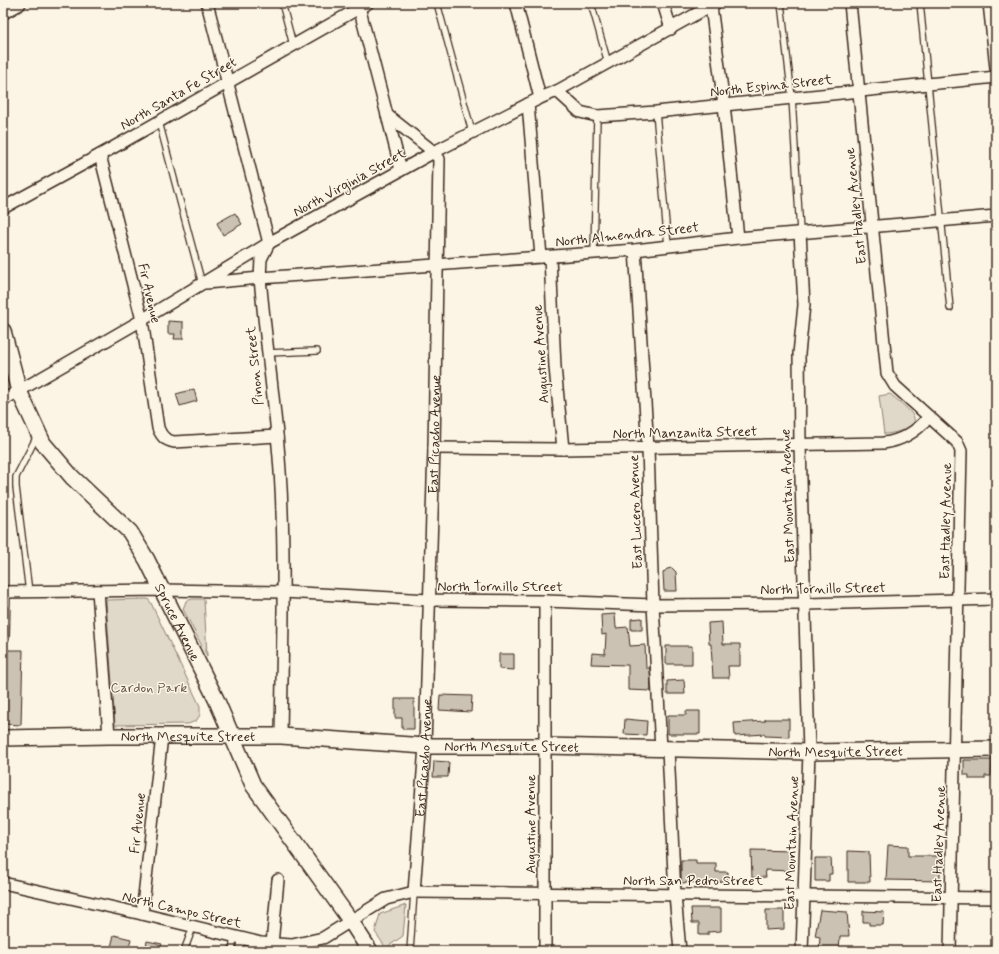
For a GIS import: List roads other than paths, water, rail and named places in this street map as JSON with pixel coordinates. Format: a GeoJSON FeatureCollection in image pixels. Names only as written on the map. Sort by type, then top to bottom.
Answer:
{"type":"FeatureCollection","features":[{"type":"Feature","properties":{"kind":"street"},"geometry":{"type":"LineString","coordinates":[[3,11],[18,3]]}},
{"type":"Feature","properties":{"kind":"street"},"geometry":{"type":"LineString","coordinates":[[207,3],[269,243]]}},
{"type":"Feature","properties":{"kind":"street"},"geometry":{"type":"LineString","coordinates":[[516,3],[540,98]]}},
{"type":"Feature","properties":{"kind":"street"},"geometry":{"type":"LineString","coordinates":[[663,3],[670,29]]}},
{"type":"Feature","properties":{"kind":"street","name":"East Hadley Avenue"},"geometry":{"type":"LineString","coordinates":[[850,3],[887,373],[895,386],[957,442],[961,451],[956,750],[950,951]]}},
{"type":"Feature","properties":{"kind":"street"},"geometry":{"type":"LineString","coordinates":[[362,5],[401,170]]}},
{"type":"Feature","properties":{"kind":"street","name":"North Santa Fe Street"},"geometry":{"type":"LineString","coordinates":[[3,208],[100,156],[362,5]]}},
{"type":"Feature","properties":{"kind":"street"},"geometry":{"type":"LineString","coordinates":[[714,5],[738,238]]}},
{"type":"Feature","properties":{"kind":"street","name":"North Virginia Street"},"geometry":{"type":"LineString","coordinates":[[3,400],[142,320],[269,243],[434,152],[540,98],[557,91],[714,5]]}},
{"type":"Feature","properties":{"kind":"street"},"geometry":{"type":"LineString","coordinates":[[991,7],[996,68]]}},
{"type":"Feature","properties":{"kind":"street","name":"North Espina Street"},"geometry":{"type":"LineString","coordinates":[[557,91],[580,112],[597,116],[656,112],[996,77]]}},
{"type":"Feature","properties":{"kind":"street","name":"Augustine Avenue"},"geometry":{"type":"LineString","coordinates":[[528,104],[545,257],[563,449]]}},
{"type":"Feature","properties":{"kind":"street"},"geometry":{"type":"LineString","coordinates":[[387,114],[434,152]]}},
{"type":"Feature","properties":{"kind":"street","name":"East Picacho Avenue"},"geometry":{"type":"LineString","coordinates":[[414,892],[425,746],[434,448],[439,159],[434,152]]}},
{"type":"Feature","properties":{"kind":"street","name":"Fir Avenue"},"geometry":{"type":"LineString","coordinates":[[100,156],[142,320],[158,428],[164,438],[174,442],[276,436]]}},
{"type":"Feature","properties":{"kind":"street","name":"North Almendra Street"},"geometry":{"type":"LineString","coordinates":[[202,284],[437,264],[636,250],[800,232],[996,216]]}},
{"type":"Feature","properties":{"kind":"street","name":"East Mountain Avenue"},"geometry":{"type":"LineString","coordinates":[[800,232],[804,305],[799,354],[800,445],[806,604],[809,752],[802,951]]}},
{"type":"Feature","properties":{"kind":"street","name":"Pinon Street"},"geometry":{"type":"LineString","coordinates":[[269,243],[261,260],[260,278],[282,511],[284,592],[281,736]]}},
{"type":"Feature","properties":{"kind":"street","name":"East Lucero Avenue"},"geometry":{"type":"LineString","coordinates":[[636,250],[648,448],[653,605],[680,951]]}},
{"type":"Feature","properties":{"kind":"street","name":"Spruce Avenue"},"geometry":{"type":"LineString","coordinates":[[3,331],[19,391],[44,443],[72,477],[130,532],[148,560],[216,699],[253,786],[350,920]]}},
{"type":"Feature","properties":{"kind":"street","name":"North Manzanita Street"},"geometry":{"type":"LineString","coordinates":[[434,448],[648,448],[894,442],[902,439],[923,425],[929,417]]}},
{"type":"Feature","properties":{"kind":"street","name":"North Tornillo Street"},"geometry":{"type":"LineString","coordinates":[[5,592],[162,590],[284,592],[429,600],[545,600],[653,605],[806,604],[996,599]]}},
{"type":"Feature","properties":{"kind":"street"},"geometry":{"type":"LineString","coordinates":[[98,591],[109,736]]}},
{"type":"Feature","properties":{"kind":"street","name":"Augustine Avenue"},"geometry":{"type":"LineString","coordinates":[[545,600],[545,951]]}},
{"type":"Feature","properties":{"kind":"street","name":"North Mesquite Street"},"geometry":{"type":"LineString","coordinates":[[3,738],[109,736],[281,736],[425,746],[545,746],[809,752],[996,749]]}},
{"type":"Feature","properties":{"kind":"street","name":"Fir Avenue"},"geometry":{"type":"LineString","coordinates":[[142,914],[162,736]]}},
{"type":"Feature","properties":{"kind":"street"},"geometry":{"type":"LineString","coordinates":[[272,944],[278,880]]}},
{"type":"Feature","properties":{"kind":"street","name":"North Campo Street"},"geometry":{"type":"LineString","coordinates":[[3,883],[142,914],[238,938],[272,944],[292,945],[323,938],[350,920]]}},
{"type":"Feature","properties":{"kind":"street"},"geometry":{"type":"LineString","coordinates":[[370,951],[350,920],[386,899],[414,892]]}},
{"type":"Feature","properties":{"kind":"street","name":"North San Pedro Street"},"geometry":{"type":"LineString","coordinates":[[414,892],[996,898]]}},
{"type":"Feature","properties":{"kind":"lane"},"geometry":{"type":"LineString","coordinates":[[282,3],[293,45]]}},
{"type":"Feature","properties":{"kind":"lane"},"geometry":{"type":"LineString","coordinates":[[437,3],[472,132]]}},
{"type":"Feature","properties":{"kind":"lane"},"geometry":{"type":"LineString","coordinates":[[591,3],[608,63]]}},
{"type":"Feature","properties":{"kind":"lane"},"geometry":{"type":"LineString","coordinates":[[781,3],[792,98],[800,232]]}},
{"type":"Feature","properties":{"kind":"lane"},"geometry":{"type":"LineString","coordinates":[[920,3],[950,308]]}},
{"type":"Feature","properties":{"kind":"lane"},"geometry":{"type":"LineString","coordinates":[[656,112],[668,246]]}},
{"type":"Feature","properties":{"kind":"lane"},"geometry":{"type":"LineString","coordinates":[[594,253],[597,116]]}},
{"type":"Feature","properties":{"kind":"lane"},"geometry":{"type":"LineString","coordinates":[[159,122],[202,284]]}},
{"type":"Feature","properties":{"kind":"lane"},"geometry":{"type":"LineString","coordinates":[[266,353],[317,351]]}},
{"type":"Feature","properties":{"kind":"lane"},"geometry":{"type":"LineString","coordinates":[[29,592],[16,477],[39,433]]}},
{"type":"Feature","properties":{"kind":"lane"},"geometry":{"type":"LineString","coordinates":[[5,592],[6,638]]}},
{"type":"Feature","properties":{"kind":"lane","name":"East Picacho Avenue"},"geometry":{"type":"LineString","coordinates":[[410,951],[414,892]]}},
{"type":"Feature","properties":{"kind":"lane"},"geometry":{"type":"LineString","coordinates":[[184,951],[193,927]]}},
{"type":"Feature","properties":{"kind":"lane"},"geometry":{"type":"LineString","coordinates":[[232,951],[238,938]]}},
{"type":"Feature","properties":{"kind":"lane"},"geometry":{"type":"LineString","coordinates":[[238,938],[239,951]]}},
{"type":"Feature","properties":{"kind":"park label","name":"Cardon Park"},"geometry":{"type":"Point","coordinates":[149,687]}}]}
